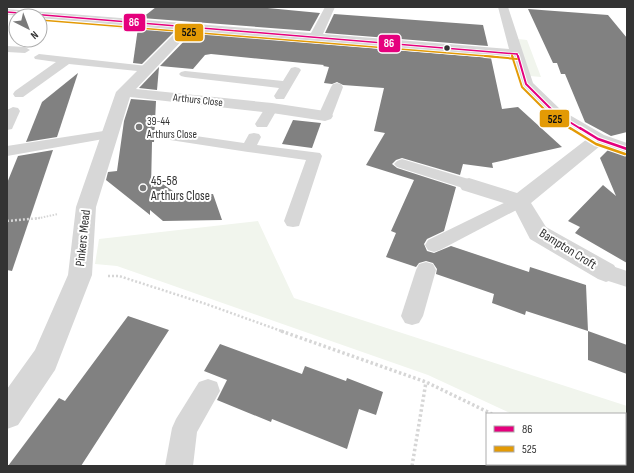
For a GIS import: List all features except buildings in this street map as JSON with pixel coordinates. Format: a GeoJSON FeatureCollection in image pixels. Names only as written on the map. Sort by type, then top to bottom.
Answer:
{"type":"FeatureCollection","features":[{"type":"Feature","properties":{"kind":"street"},"geometry":{"type":"LineString","coordinates":[[7,9],[15,7]]}},
{"type":"Feature","properties":{"kind":"street"},"geometry":{"type":"LineString","coordinates":[[315,38],[330,7]]}},
{"type":"Feature","properties":{"kind":"street"},"geometry":{"type":"LineString","coordinates":[[502,7],[526,84],[555,113],[598,139],[627,149]]}},
{"type":"Feature","properties":{"kind":"street"},"geometry":{"type":"LineString","coordinates":[[7,12],[517,54]]}},
{"type":"Feature","properties":{"kind":"street","name":"Pinkers Mead"},"geometry":{"type":"LineString","coordinates":[[7,414],[45,360],[80,276],[86,207],[124,92],[188,27]]}},
{"type":"Feature","properties":{"kind":"street","name":"Arthurs Close"},"geometry":{"type":"LineString","coordinates":[[124,92],[279,97],[325,116]]}},
{"type":"Feature","properties":{"kind":"street"},"geometry":{"type":"LineString","coordinates":[[469,185],[520,201],[598,139]]}},
{"type":"Feature","properties":{"kind":"street","name":"Bampton Croft"},"geometry":{"type":"LineString","coordinates":[[520,201],[538,233],[606,272]]}},
{"type":"Feature","properties":{"kind":"lane"},"geometry":{"type":"LineString","coordinates":[[7,49],[26,50]]}},
{"type":"Feature","properties":{"kind":"lane"},"geometry":{"type":"LineString","coordinates":[[39,57],[147,69]]}},
{"type":"Feature","properties":{"kind":"lane"},"geometry":{"type":"LineString","coordinates":[[19,94],[67,60]]}},
{"type":"Feature","properties":{"kind":"lane"},"geometry":{"type":"LineString","coordinates":[[262,124],[295,70]]}},
{"type":"Feature","properties":{"kind":"lane"},"geometry":{"type":"LineString","coordinates":[[184,74],[279,97]]}},
{"type":"Feature","properties":{"kind":"lane"},"geometry":{"type":"LineString","coordinates":[[325,116],[337,87]]}},
{"type":"Feature","properties":{"kind":"lane"},"geometry":{"type":"LineString","coordinates":[[7,126],[13,111]]}},
{"type":"Feature","properties":{"kind":"lane"},"geometry":{"type":"LineString","coordinates":[[7,151],[110,134]]}},
{"type":"Feature","properties":{"kind":"lane"},"geometry":{"type":"LineString","coordinates":[[175,137],[251,142],[315,156],[294,221]]}},
{"type":"Feature","properties":{"kind":"lane"},"geometry":{"type":"LineString","coordinates":[[402,164],[469,185]]}},
{"type":"Feature","properties":{"kind":"lane"},"geometry":{"type":"LineString","coordinates":[[434,245],[520,201]]}},
{"type":"Feature","properties":{"kind":"lane"},"geometry":{"type":"LineString","coordinates":[[412,316],[426,270]]}},
{"type":"Feature","properties":{"kind":"lane"},"geometry":{"type":"LineString","coordinates":[[606,272],[627,279]]}},
{"type":"Feature","properties":{"kind":"lane"},"geometry":{"type":"LineString","coordinates":[[179,466],[185,428],[208,391]]}},
{"type":"Feature","properties":{"kind":"path"},"geometry":{"type":"LineString","coordinates":[[7,221],[34,220],[86,207]]}},
{"type":"Feature","properties":{"kind":"path"},"geometry":{"type":"LineString","coordinates":[[80,276],[119,276],[206,304],[426,382],[490,413]]}},
{"type":"Feature","properties":{"kind":"path"},"geometry":{"type":"LineString","coordinates":[[412,466],[426,382]]}},
{"type":"Feature","properties":{"kind":"shaded area"},"geometry":{"type":"Polygon","coordinates":[[[101,23],[154,27],[148,32],[105,27],[101,23]]]}},
{"type":"Feature","properties":{"kind":"shaded area"},"geometry":{"type":"Polygon","coordinates":[[[200,31],[308,41],[309,46],[195,36],[200,31]]]}},
{"type":"Feature","properties":{"kind":"shaded area"},"geometry":{"type":"Polygon","coordinates":[[[518,39],[527,40],[541,77],[530,76],[518,39]]]}},
{"type":"Feature","properties":{"kind":"shaded area"},"geometry":{"type":"Polygon","coordinates":[[[258,221],[294,298],[627,406],[627,466],[623,465],[626,465],[626,413],[510,413],[428,375],[117,266],[95,264],[99,239],[258,221]]]}},
{"type":"Feature","properties":{"kind":"transit line","name":"86"},"geometry":{"type":"LineString","coordinates":[[7,12],[517,54]]}},
{"type":"Feature","properties":{"kind":"transit line","name":"525"},"geometry":{"type":"LineString","coordinates":[[48,21],[517,59]]}},
{"type":"Feature","properties":{"kind":"transit line","name":"86"},"geometry":{"type":"LineString","coordinates":[[517,54],[526,84],[555,113],[598,139],[627,149]]}},
{"type":"Feature","properties":{"kind":"transit line","name":"525"},"geometry":{"type":"LineString","coordinates":[[512,55],[522,87],[552,117],[596,144],[625,154]]}},
{"type":"Feature","properties":{"kind":"place","name":"39-44 Arthurs Close"},"geometry":{"type":"Point","coordinates":[139,127]}},
{"type":"Feature","properties":{"kind":"place","name":"45-58 Arthurs Close"},"geometry":{"type":"Point","coordinates":[143,188]}}]}
